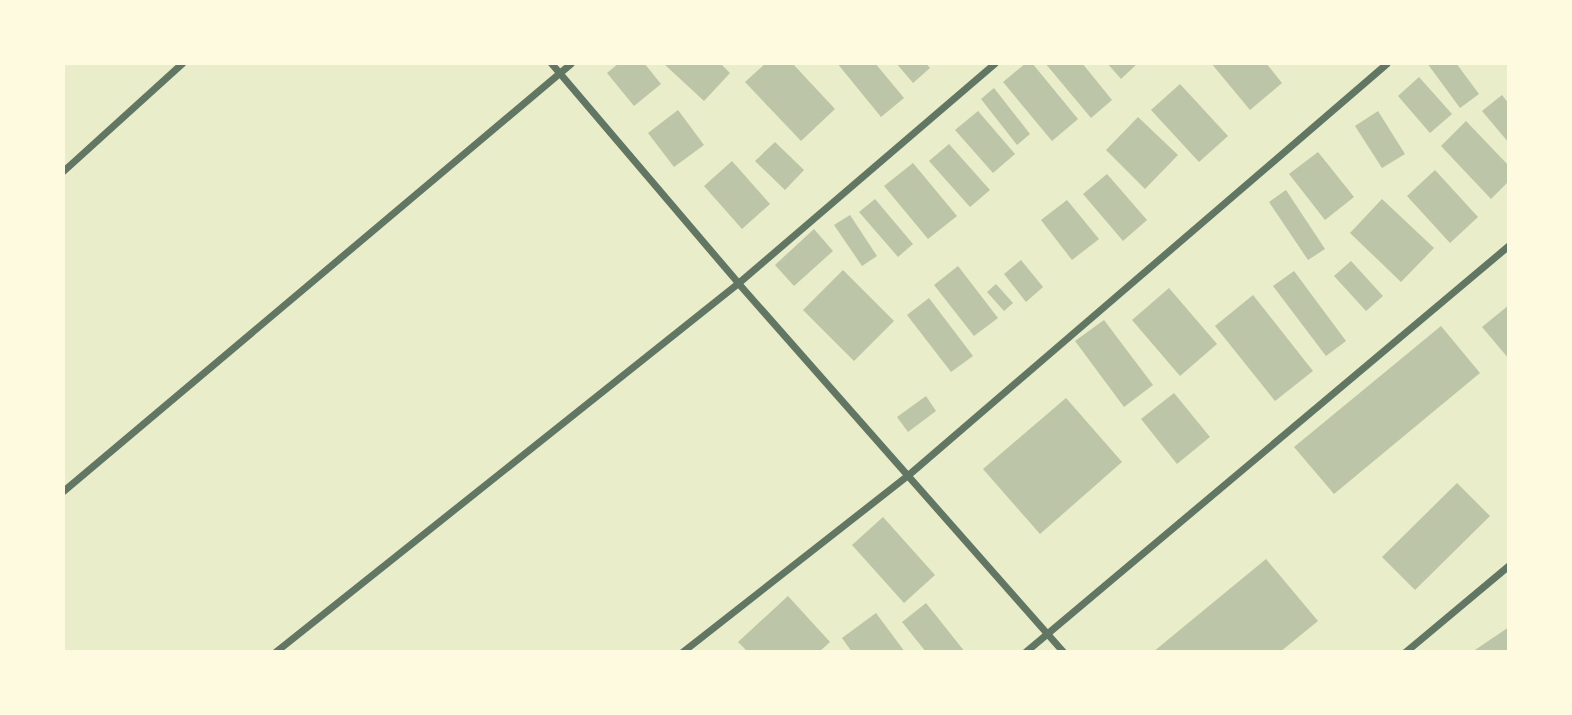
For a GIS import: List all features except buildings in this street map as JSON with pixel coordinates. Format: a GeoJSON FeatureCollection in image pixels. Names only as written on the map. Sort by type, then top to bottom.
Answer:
{"type":"FeatureCollection","features":[{"type":"Feature","properties":{"kind":"street"},"geometry":{"type":"LineString","coordinates":[[63,171],[182,63]]}},
{"type":"Feature","properties":{"kind":"street"},"geometry":{"type":"LineString","coordinates":[[551,63],[738,283],[1063,652]]}},
{"type":"Feature","properties":{"kind":"street"},"geometry":{"type":"LineString","coordinates":[[63,491],[571,63]]}},
{"type":"Feature","properties":{"kind":"street"},"geometry":{"type":"LineString","coordinates":[[275,652],[738,283],[995,63]]}},
{"type":"Feature","properties":{"kind":"street"},"geometry":{"type":"LineString","coordinates":[[682,652],[909,474],[1387,63]]}},
{"type":"Feature","properties":{"kind":"street"},"geometry":{"type":"LineString","coordinates":[[1025,652],[1509,245]]}},
{"type":"Feature","properties":{"kind":"street"},"geometry":{"type":"LineString","coordinates":[[1405,652],[1509,565]]}}]}
